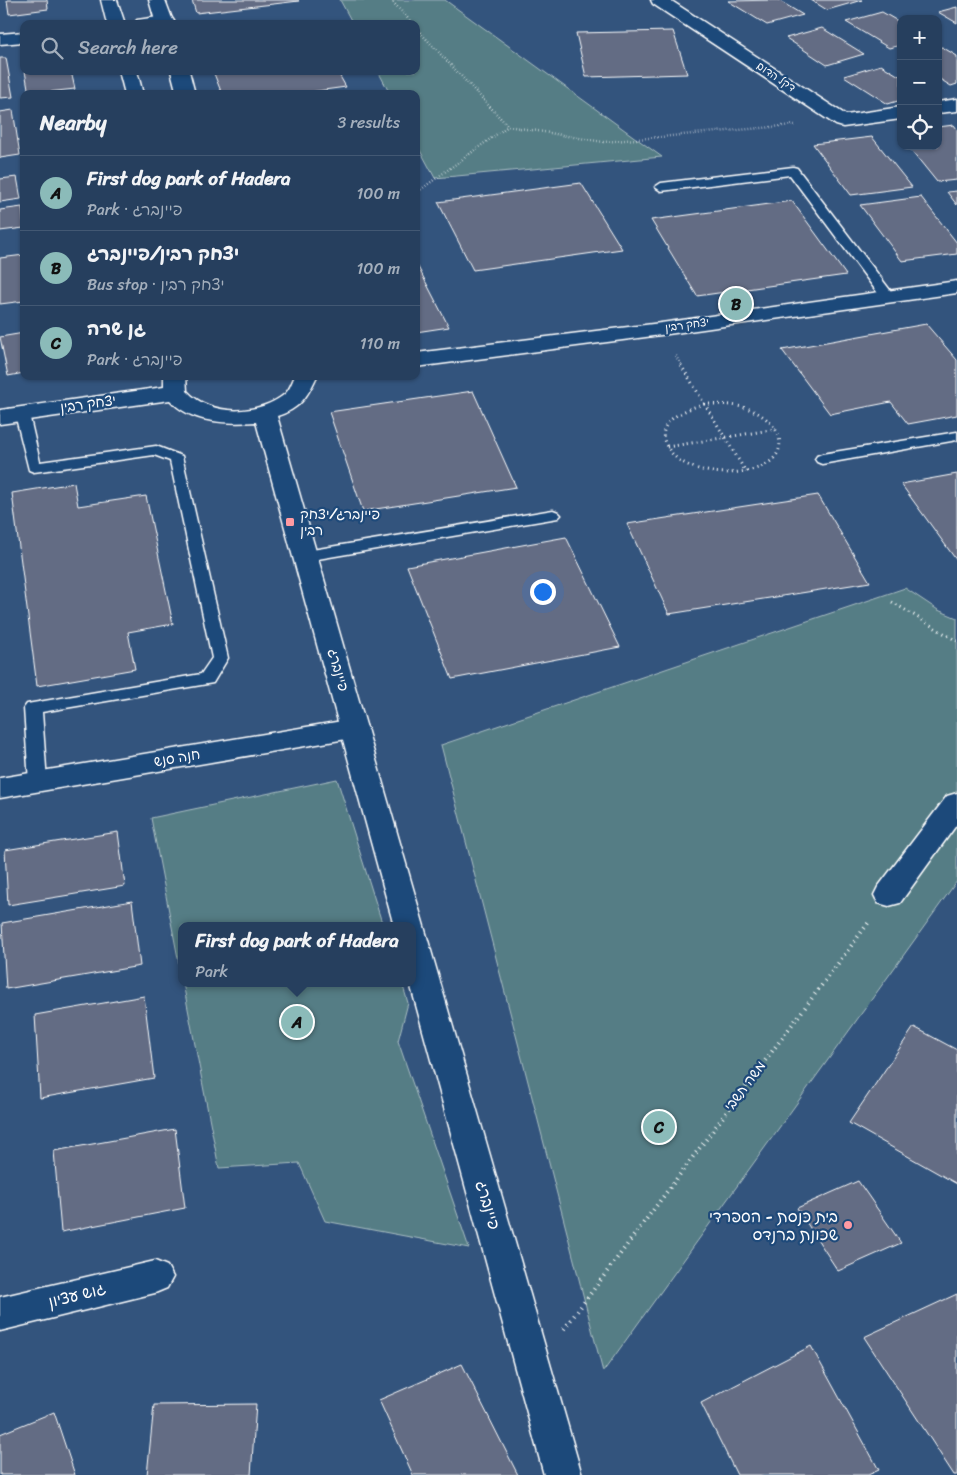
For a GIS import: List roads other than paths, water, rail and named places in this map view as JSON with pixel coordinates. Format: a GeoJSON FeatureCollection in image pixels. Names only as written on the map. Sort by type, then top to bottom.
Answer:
{"type":"FeatureCollection","features":[{"type":"Feature","properties":{"kind":"street"},"geometry":{"type":"LineString","coordinates":[[109,0],[115,20]]}},
{"type":"Feature","properties":{"kind":"street"},"geometry":{"type":"LineString","coordinates":[[157,0],[164,20]]}},
{"type":"Feature","properties":{"kind":"street","name":"דקל הדום"},"geometry":{"type":"LineString","coordinates":[[660,0],[843,121],[897,114]]}},
{"type":"Feature","properties":{"kind":"street"},"geometry":{"type":"LineString","coordinates":[[0,39],[20,37]]}},
{"type":"Feature","properties":{"kind":"street"},"geometry":{"type":"LineString","coordinates":[[129,75],[133,90]]}},
{"type":"Feature","properties":{"kind":"street"},"geometry":{"type":"LineString","coordinates":[[181,75],[185,90]]}},
{"type":"Feature","properties":{"kind":"street"},"geometry":{"type":"LineString","coordinates":[[942,107],[957,105]]}},
{"type":"Feature","properties":{"kind":"street","name":"יצחק רבין"},"geometry":{"type":"LineString","coordinates":[[420,359],[660,329],[957,287]]}},
{"type":"Feature","properties":{"kind":"street"},"geometry":{"type":"LineString","coordinates":[[934,291],[957,307]]}},
{"type":"Feature","properties":{"kind":"street"},"geometry":{"type":"LineString","coordinates":[[175,384],[184,403],[200,412],[243,418],[265,414],[283,406],[297,397],[305,385],[306,380]]}},
{"type":"Feature","properties":{"kind":"street","name":"יצחק רבין"},"geometry":{"type":"LineString","coordinates":[[11,416],[175,384]]}},
{"type":"Feature","properties":{"kind":"street","name":"פיינברג"},"geometry":{"type":"LineString","coordinates":[[265,414],[408,922]]}},
{"type":"Feature","properties":{"kind":"street","name":"חנה סנש"},"geometry":{"type":"LineString","coordinates":[[0,788],[354,729]]}},
{"type":"Feature","properties":{"kind":"street"},"geometry":{"type":"LineString","coordinates":[[889,895],[957,803]]}},
{"type":"Feature","properties":{"kind":"street","name":"פיינברג"},"geometry":{"type":"LineString","coordinates":[[416,950],[563,1475]]}},
{"type":"Feature","properties":{"kind":"street","name":"גוש עציון"},"geometry":{"type":"LineString","coordinates":[[0,1314],[155,1277]]}},
{"type":"Feature","properties":{"kind":"lane"},"geometry":{"type":"LineString","coordinates":[[661,187],[792,171],[888,297]]}},
{"type":"Feature","properties":{"kind":"lane"},"geometry":{"type":"LineString","coordinates":[[11,416],[34,467],[156,450],[177,459],[220,658],[207,679],[33,708],[38,782]]}},
{"type":"Feature","properties":{"kind":"lane"},"geometry":{"type":"LineString","coordinates":[[822,459],[957,436]]}},
{"type":"Feature","properties":{"kind":"lane"},"geometry":{"type":"LineString","coordinates":[[306,556],[553,515]]}},
{"type":"Feature","properties":{"kind":"place","name":"יצחק רבין/פיינברג"},"geometry":{"type":"Point","coordinates":[736,304]}},
{"type":"Feature","properties":{"kind":"place","name":"פיינברג/יצחק רבין"},"geometry":{"type":"Point","coordinates":[290,522]}},
{"type":"Feature","properties":{"kind":"place","name":"First dog park of Hadera"},"geometry":{"type":"Point","coordinates":[297,1022]}},
{"type":"Feature","properties":{"kind":"place","name":"גן שרה"},"geometry":{"type":"Point","coordinates":[659,1127]}},
{"type":"Feature","properties":{"kind":"place","name":"בית כנסת - הספרדי שכונת ברנדס"},"geometry":{"type":"Point","coordinates":[848,1225]}}]}
